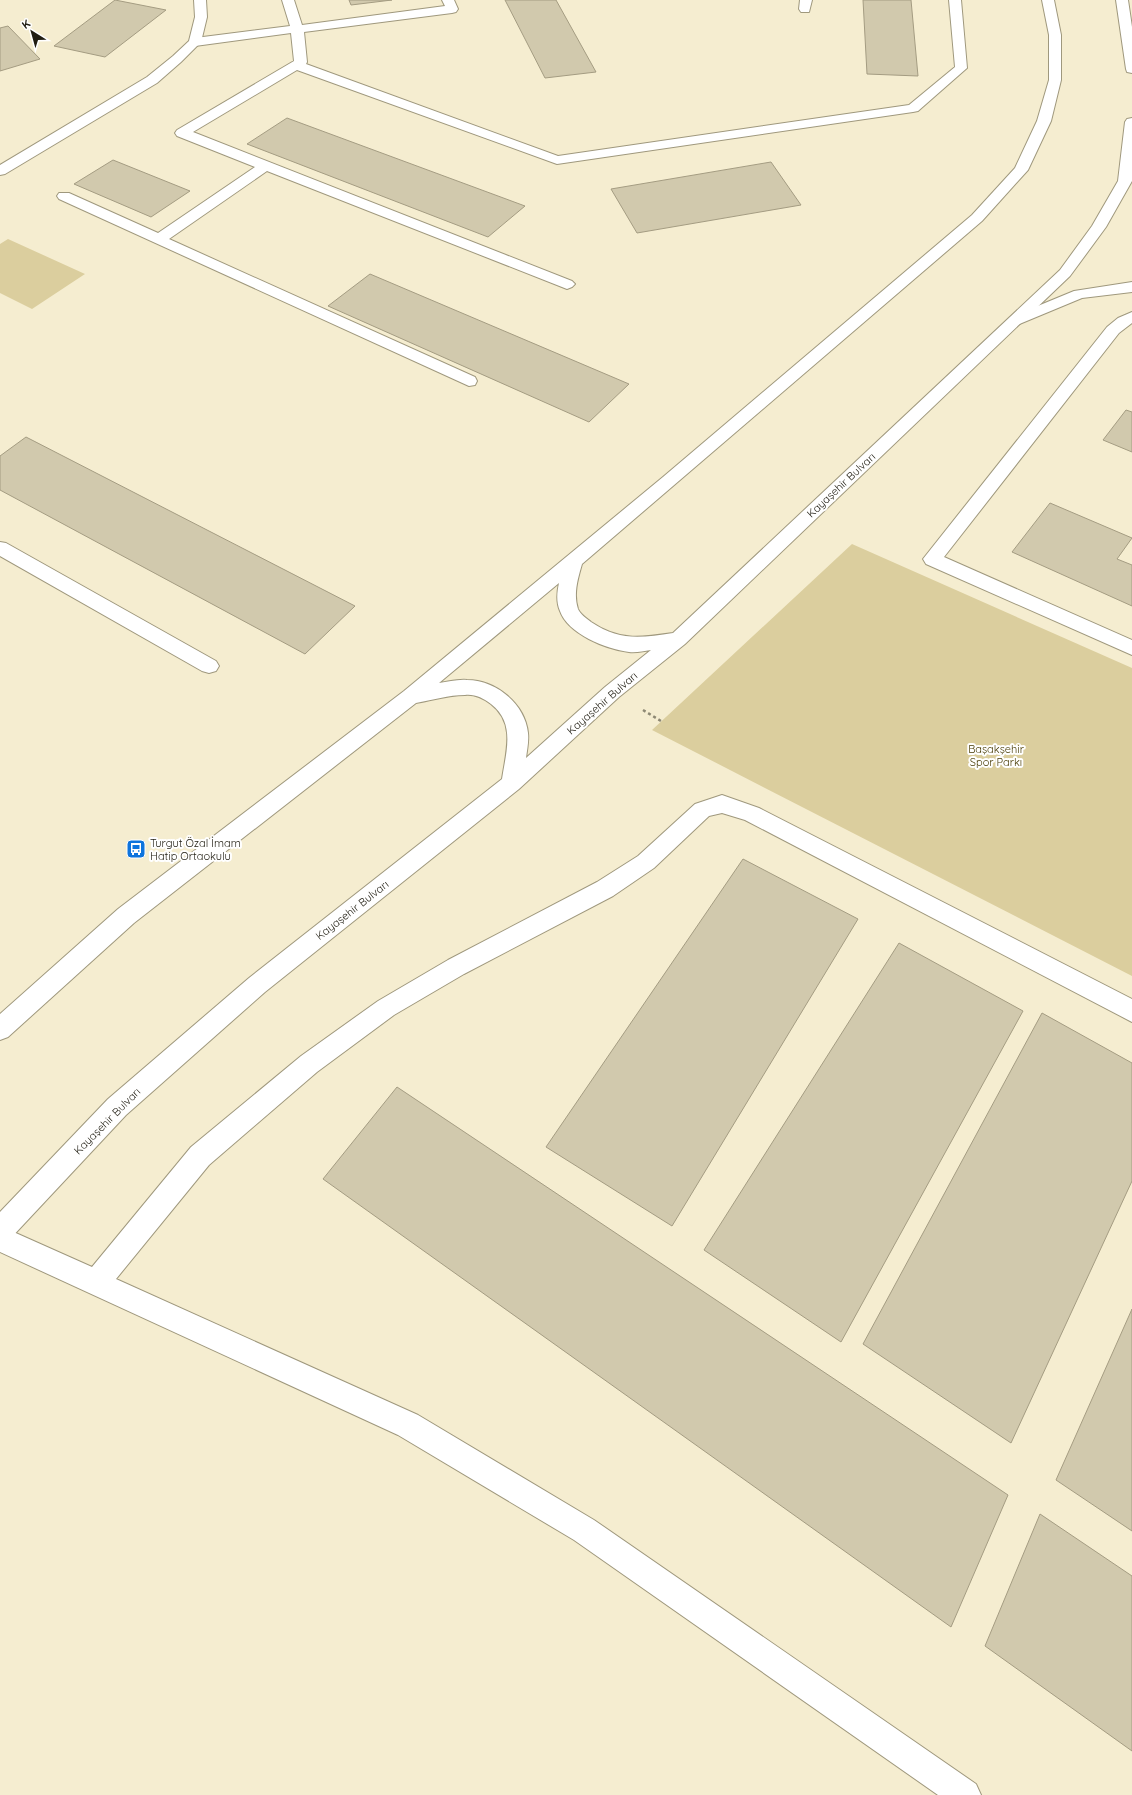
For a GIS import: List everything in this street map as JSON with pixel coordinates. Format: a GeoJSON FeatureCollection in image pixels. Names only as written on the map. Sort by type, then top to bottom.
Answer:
{"type":"FeatureCollection","features":[{"type":"Feature","properties":{"kind":"main road"},"geometry":{"type":"LineString","coordinates":[[195,42],[201,17],[200,0]]}},
{"type":"Feature","properties":{"kind":"main road"},"geometry":{"type":"LineString","coordinates":[[288,0],[297,29],[300,62],[182,133],[566,284]]}},
{"type":"Feature","properties":{"kind":"main road"},"geometry":{"type":"LineString","coordinates":[[0,172],[152,80],[195,42],[452,9],[448,0]]}},
{"type":"Feature","properties":{"kind":"main road"},"geometry":{"type":"LineString","coordinates":[[297,64],[557,160],[913,108],[961,68],[955,0]]}},
{"type":"Feature","properties":{"kind":"main road"},"geometry":{"type":"LineString","coordinates":[[0,1029],[126,916],[411,696],[669,481],[977,218],[1021,170],[1044,121],[1055,80],[1054,35],[1048,0]]}},
{"type":"Feature","properties":{"kind":"main road"},"geometry":{"type":"LineString","coordinates":[[1122,0],[1132,69]]}},
{"type":"Feature","properties":{"kind":"main road","name":"Kayaşehir Bulvarı"},"geometry":{"type":"LineString","coordinates":[[0,1231],[117,1107],[257,985],[512,783],[612,692],[678,640],[1066,273],[1129,184],[1132,122]]}},
{"type":"Feature","properties":{"kind":"main road"},"geometry":{"type":"LineString","coordinates":[[158,239],[265,166]]}},
{"type":"Feature","properties":{"kind":"main road"},"geometry":{"type":"LineString","coordinates":[[64,196],[469,381]]}},
{"type":"Feature","properties":{"kind":"main road"},"geometry":{"type":"LineString","coordinates":[[1016,320],[1079,294],[1132,287]]}},
{"type":"Feature","properties":{"kind":"main road"},"geometry":{"type":"LineString","coordinates":[[1132,317],[1124,321],[1113,330],[932,560],[1132,648]]}},
{"type":"Feature","properties":{"kind":"main road"},"geometry":{"type":"LineString","coordinates":[[3,554],[209,666]]}},
{"type":"Feature","properties":{"kind":"main road"},"geometry":{"type":"LineString","coordinates":[[574,560],[566,585],[570,612],[586,629],[608,640],[634,645],[678,640]]}},
{"type":"Feature","properties":{"kind":"main road"},"geometry":{"type":"LineString","coordinates":[[411,696],[467,687],[486,692],[503,703],[513,715],[518,733],[512,783]]}},
{"type":"Feature","properties":{"kind":"main road"},"geometry":{"type":"LineString","coordinates":[[96,1283],[200,1156],[309,1064],[386,1008],[450,971],[605,889],[646,862],[702,810],[722,804],[752,814],[1132,1012]]}},
{"type":"Feature","properties":{"kind":"main road"},"geometry":{"type":"LineString","coordinates":[[0,1239],[415,1430],[584,1530],[965,1795]]}},
{"type":"Feature","properties":{"kind":"green space"},"geometry":{"type":"Polygon","coordinates":[[[8,239],[85,274],[32,309],[0,293],[0,244],[8,239]]]}},
{"type":"Feature","properties":{"kind":"green space","name":"Başakşehir Spor Parkı"},"geometry":{"type":"Polygon","coordinates":[[[852,544],[1132,668],[1132,976],[652,730],[852,544]]]}},
{"type":"Feature","properties":{"kind":"building"},"geometry":{"type":"Polygon","coordinates":[[[115,0],[166,10],[105,57],[54,46],[115,0]]]}},
{"type":"Feature","properties":{"kind":"building"},"geometry":{"type":"Polygon","coordinates":[[[349,0],[392,0],[351,5],[349,0]]]}},
{"type":"Feature","properties":{"kind":"building"},"geometry":{"type":"Polygon","coordinates":[[[505,0],[556,0],[596,72],[545,78],[505,0]]]}},
{"type":"Feature","properties":{"kind":"building"},"geometry":{"type":"Polygon","coordinates":[[[863,0],[911,0],[918,76],[867,74],[863,0]]]}},
{"type":"Feature","properties":{"kind":"building"},"geometry":{"type":"Polygon","coordinates":[[[8,26],[40,59],[0,71],[0,28],[8,26]]]}},
{"type":"Feature","properties":{"kind":"building"},"geometry":{"type":"Polygon","coordinates":[[[287,118],[525,206],[488,237],[247,144],[287,118]]]}},
{"type":"Feature","properties":{"kind":"building"},"geometry":{"type":"Polygon","coordinates":[[[113,160],[190,191],[151,217],[74,184],[113,160]]]}},
{"type":"Feature","properties":{"kind":"building"},"geometry":{"type":"Polygon","coordinates":[[[771,162],[801,205],[637,233],[611,189],[771,162]]]}},
{"type":"Feature","properties":{"kind":"building"},"geometry":{"type":"Polygon","coordinates":[[[370,274],[629,384],[589,422],[328,306],[370,274]]]}},
{"type":"Feature","properties":{"kind":"building"},"geometry":{"type":"Polygon","coordinates":[[[1126,410],[1132,412],[1132,452],[1103,440],[1126,410]]]}},
{"type":"Feature","properties":{"kind":"building"},"geometry":{"type":"Polygon","coordinates":[[[26,437],[355,606],[305,654],[0,490],[0,456],[26,437]]]}},
{"type":"Feature","properties":{"kind":"building"},"geometry":{"type":"Polygon","coordinates":[[[1050,503],[1132,538],[1117,559],[1132,565],[1132,606],[1012,552],[1050,503]]]}},
{"type":"Feature","properties":{"kind":"building"},"geometry":{"type":"Polygon","coordinates":[[[743,859],[858,919],[672,1226],[546,1147],[743,859]]]}},
{"type":"Feature","properties":{"kind":"building"},"geometry":{"type":"Polygon","coordinates":[[[899,943],[1023,1011],[841,1342],[704,1250],[899,943]]]}},
{"type":"Feature","properties":{"kind":"building"},"geometry":{"type":"Polygon","coordinates":[[[1042,1013],[1132,1063],[1132,1181],[1011,1443],[863,1344],[1042,1013]]]}},
{"type":"Feature","properties":{"kind":"building"},"geometry":{"type":"Polygon","coordinates":[[[397,1087],[1008,1495],[951,1627],[323,1179],[397,1087]]]}},
{"type":"Feature","properties":{"kind":"building"},"geometry":{"type":"Polygon","coordinates":[[[1132,1309],[1132,1531],[1056,1480],[1132,1309]]]}},
{"type":"Feature","properties":{"kind":"building"},"geometry":{"type":"Polygon","coordinates":[[[1040,1514],[1132,1576],[1132,1751],[985,1646],[1040,1514]]]}},
{"type":"Feature","properties":{"kind":"place","name":"Turgut Özal İmam Hatip Ortaokulu"},"geometry":{"type":"Point","coordinates":[136,849]}}]}
